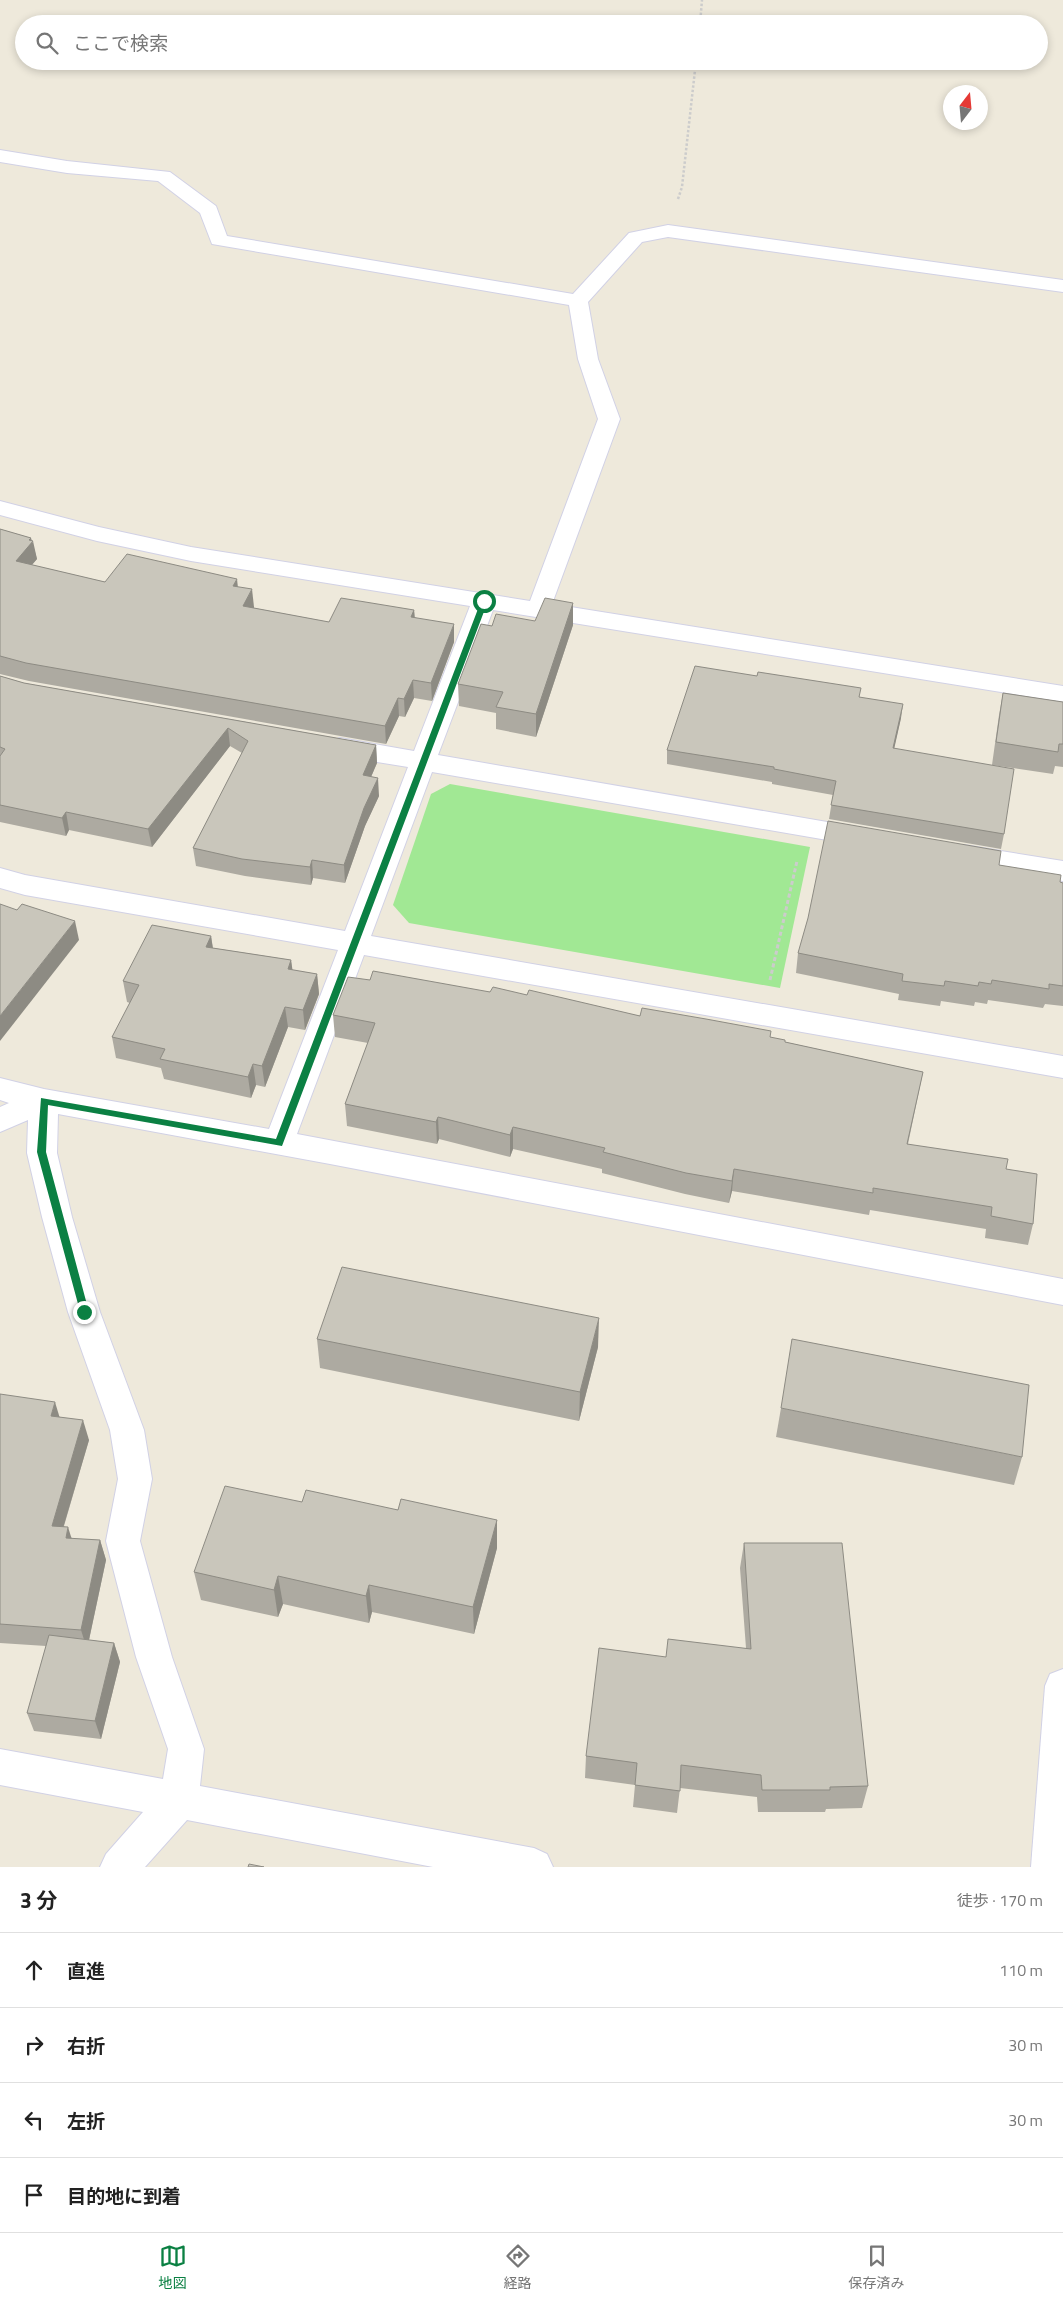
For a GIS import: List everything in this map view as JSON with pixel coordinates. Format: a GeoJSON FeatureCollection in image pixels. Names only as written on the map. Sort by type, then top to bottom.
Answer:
{"type":"FeatureCollection","features":[{"type":"Feature","properties":{"kind":"street"},"geometry":{"type":"LineString","coordinates":[[0,156],[66,167],[163,176],[209,210],[218,240],[578,301]]}},
{"type":"Feature","properties":{"kind":"street"},"geometry":{"type":"LineString","coordinates":[[578,301],[636,237],[668,231],[1063,286]]}},
{"type":"Feature","properties":{"kind":"street"},"geometry":{"type":"LineString","coordinates":[[538,610],[609,419],[588,359],[578,301]]}},
{"type":"Feature","properties":{"kind":"street"},"geometry":{"type":"LineString","coordinates":[[0,508],[97,534],[191,554],[1063,694]]}},
{"type":"Feature","properties":{"kind":"street"},"geometry":{"type":"LineString","coordinates":[[279,1143],[484,601]]}},
{"type":"Feature","properties":{"kind":"street"},"geometry":{"type":"LineString","coordinates":[[316,743],[881,840]]}},
{"type":"Feature","properties":{"kind":"street"},"geometry":{"type":"LineString","coordinates":[[939,850],[1063,871]]}},
{"type":"Feature","properties":{"kind":"street"},"geometry":{"type":"LineString","coordinates":[[0,878],[25,885],[1063,1067]]}},
{"type":"Feature","properties":{"kind":"street"},"geometry":{"type":"LineString","coordinates":[[0,1089],[44,1100],[1063,1292]]}},
{"type":"Feature","properties":{"kind":"street"},"geometry":{"type":"LineString","coordinates":[[0,1120],[44,1100]]}},
{"type":"Feature","properties":{"kind":"street"},"geometry":{"type":"LineString","coordinates":[[44,1100],[42,1152],[57,1217],[84,1312],[127,1430],[135,1479],[124,1541],[154,1657],[186,1749],[179,1801],[118,1867]]}},
{"type":"Feature","properties":{"kind":"street"},"geometry":{"type":"LineString","coordinates":[[1050,1867],[1063,1686]]}},
{"type":"Feature","properties":{"kind":"street"},"geometry":{"type":"LineString","coordinates":[[0,1767],[534,1867]]}},
{"type":"Feature","properties":{"kind":"path"},"geometry":{"type":"LineString","coordinates":[[701,15],[702,0]]}},
{"type":"Feature","properties":{"kind":"path"},"geometry":{"type":"LineString","coordinates":[[668,231],[682,187],[695,70]]}},
{"type":"Feature","properties":{"kind":"path"},"geometry":{"type":"LineString","coordinates":[[762,1015],[805,827]]}},
{"type":"Feature","properties":{"kind":"green space"},"geometry":{"type":"Polygon","coordinates":[[[450,784],[810,847],[780,988],[409,923],[393,905],[431,794],[450,784]]]}},
{"type":"Feature","properties":{"kind":"building"},"geometry":{"type":"Polygon","coordinates":[[[0,529],[31,538],[29,540],[33,541],[16,561],[105,582],[127,554],[237,579],[233,586],[252,589],[243,606],[329,622],[341,598],[414,610],[411,617],[454,624],[431,683],[413,680],[404,699],[398,698],[385,726],[26,663],[0,656],[0,529]]]}},
{"type":"Feature","properties":{"kind":"building"},"geometry":{"type":"Polygon","coordinates":[[[545,598],[573,603],[536,714],[496,707],[503,692],[458,684],[481,624],[492,626],[496,614],[535,621],[545,598]]]}},
{"type":"Feature","properties":{"kind":"building"},"geometry":{"type":"Polygon","coordinates":[[[695,666],[757,676],[758,672],[861,688],[859,697],[903,704],[893,748],[1014,769],[1004,834],[831,805],[836,781],[774,769],[774,767],[667,750],[695,666]]]}},
{"type":"Feature","properties":{"kind":"building"},"geometry":{"type":"Polygon","coordinates":[[[0,676],[24,683],[376,745],[363,775],[378,778],[364,808],[344,865],[312,860],[310,867],[242,859],[193,848],[248,741],[228,728],[148,829],[66,812],[62,818],[0,805],[0,756],[5,749],[0,747],[0,676]]]}},
{"type":"Feature","properties":{"kind":"building"},"geometry":{"type":"Polygon","coordinates":[[[1003,693],[1063,702],[1063,744],[1059,744],[1058,752],[996,742],[1003,693]]]}},
{"type":"Feature","properties":{"kind":"building"},"geometry":{"type":"Polygon","coordinates":[[[828,821],[1001,851],[999,865],[1061,875],[1060,882],[1063,883],[1063,986],[1049,984],[1049,989],[992,980],[991,984],[979,982],[978,986],[945,981],[944,986],[902,981],[903,974],[798,953],[808,918],[828,821]]]}},
{"type":"Feature","properties":{"kind":"building"},"geometry":{"type":"Polygon","coordinates":[[[0,904],[17,910],[22,904],[75,921],[0,1016],[0,904]]]}},
{"type":"Feature","properties":{"kind":"building"},"geometry":{"type":"Polygon","coordinates":[[[152,925],[211,936],[206,947],[291,960],[288,969],[317,974],[303,1010],[285,1007],[262,1066],[253,1064],[248,1077],[160,1059],[165,1049],[112,1037],[139,985],[123,981],[152,925]]]}},
{"type":"Feature","properties":{"kind":"building"},"geometry":{"type":"Polygon","coordinates":[[[373,971],[490,992],[493,987],[527,995],[529,990],[640,1016],[642,1008],[706,1019],[771,1031],[770,1037],[785,1040],[785,1042],[923,1072],[907,1144],[1008,1159],[1006,1169],[1037,1174],[1033,1224],[991,1216],[992,1207],[873,1188],[873,1193],[734,1169],[732,1181],[686,1173],[603,1152],[605,1148],[513,1127],[510,1135],[438,1117],[436,1122],[345,1104],[375,1023],[333,1015],[348,977],[370,980],[373,971]]]}},
{"type":"Feature","properties":{"kind":"building"},"geometry":{"type":"Polygon","coordinates":[[[342,1267],[599,1318],[580,1392],[317,1339],[342,1267]]]}},
{"type":"Feature","properties":{"kind":"building"},"geometry":{"type":"Polygon","coordinates":[[[792,1339],[1029,1385],[1022,1457],[781,1408],[792,1339]]]}},
{"type":"Feature","properties":{"kind":"building"},"geometry":{"type":"Polygon","coordinates":[[[0,1394],[55,1402],[51,1416],[83,1420],[52,1526],[68,1527],[66,1538],[100,1540],[81,1630],[0,1624],[0,1394]]]}},
{"type":"Feature","properties":{"kind":"building"},"geometry":{"type":"Polygon","coordinates":[[[225,1486],[302,1502],[306,1490],[398,1510],[401,1499],[497,1520],[473,1607],[369,1585],[366,1596],[278,1576],[274,1590],[194,1572],[225,1486]]]}},
{"type":"Feature","properties":{"kind":"building"},"geometry":{"type":"Polygon","coordinates":[[[744,1543],[842,1543],[868,1786],[830,1787],[830,1790],[762,1790],[761,1775],[681,1765],[680,1791],[635,1785],[637,1763],[586,1756],[599,1648],[666,1657],[668,1639],[751,1649],[744,1543]]]}},
{"type":"Feature","properties":{"kind":"building"},"geometry":{"type":"Polygon","coordinates":[[[49,1635],[114,1643],[95,1721],[27,1713],[49,1635]]]}},
{"type":"Feature","properties":{"kind":"building"},"geometry":{"type":"Polygon","coordinates":[[[249,1864],[264,1867],[248,1867],[249,1864]]]}},
{"type":"Feature","properties":{"kind":"route"},"geometry":{"type":"LineString","coordinates":[[84,1312],[57,1217],[42,1152],[44,1100],[279,1143],[484,601]]}}]}
